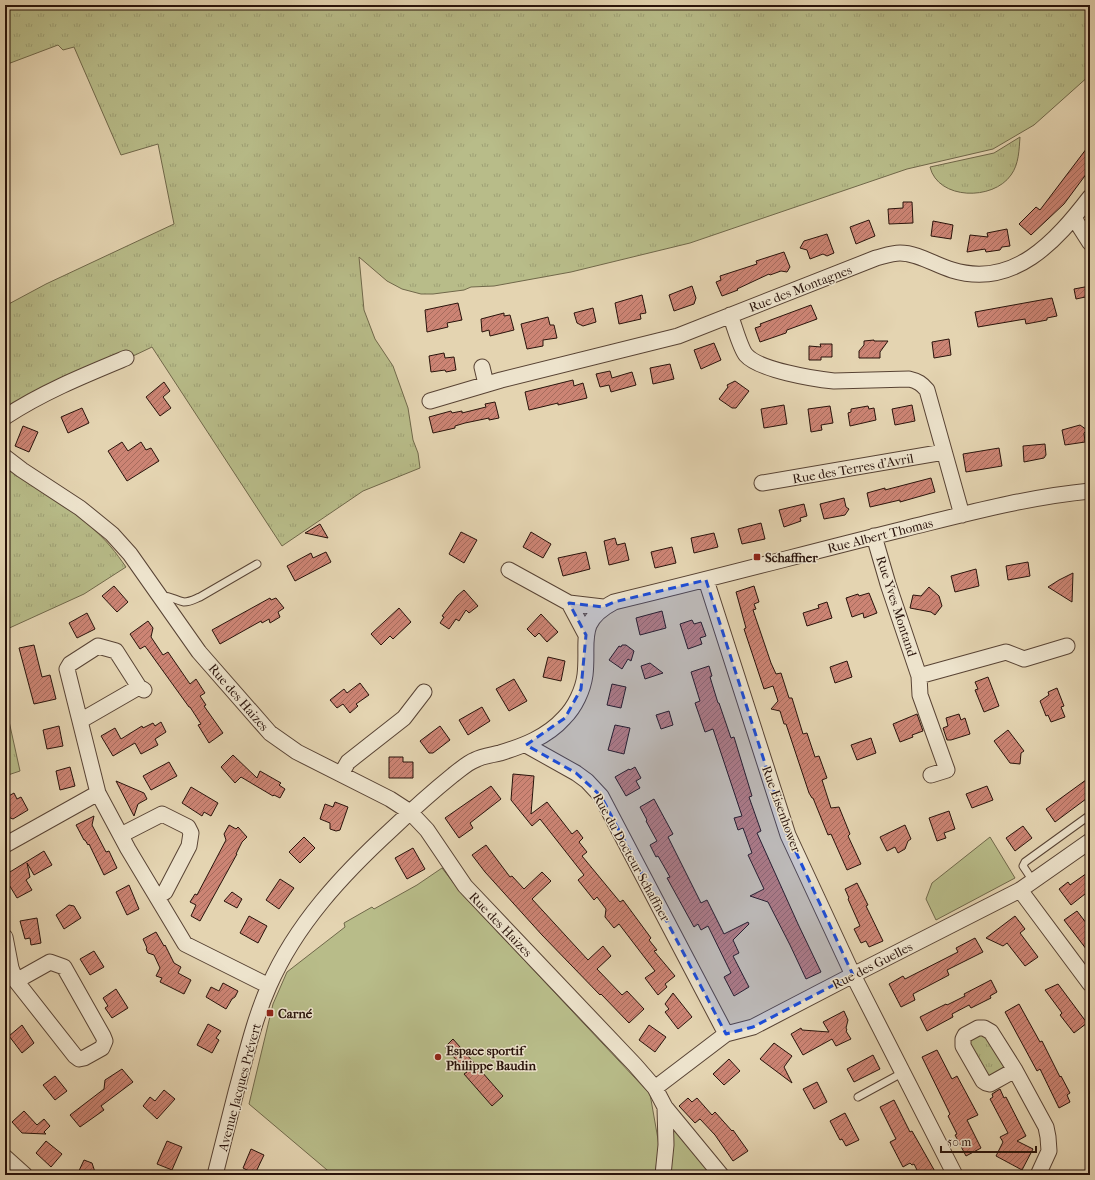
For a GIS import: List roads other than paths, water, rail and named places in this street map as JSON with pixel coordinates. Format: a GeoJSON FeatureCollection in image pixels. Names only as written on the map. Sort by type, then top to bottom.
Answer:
{"type":"FeatureCollection","features":[{"type":"Feature","properties":{"kind":"street","name":"Rue des Montagnes"},"geometry":{"type":"LineString","coordinates":[[430,401],[486,384],[678,336],[876,258],[889,255],[900,253],[910,254],[960,272],[974,274],[999,272],[1009,269],[1032,258],[1056,238],[1090,197]]}},
{"type":"Feature","properties":{"kind":"street"},"geometry":{"type":"LineString","coordinates":[[1074,218],[1090,244]]}},
{"type":"Feature","properties":{"kind":"street"},"geometry":{"type":"LineString","coordinates":[[730,315],[745,354],[763,366],[807,377],[834,381],[902,379],[917,380],[922,384],[927,390],[962,515]]}},
{"type":"Feature","properties":{"kind":"street"},"geometry":{"type":"LineString","coordinates":[[5,417],[23,405],[126,358]]}},
{"type":"Feature","properties":{"kind":"street"},"geometry":{"type":"LineString","coordinates":[[482,366],[486,384]]}},
{"type":"Feature","properties":{"kind":"street","name":"Rue des Terres d'Avril"},"geometry":{"type":"LineString","coordinates":[[762,483],[944,452]]}},
{"type":"Feature","properties":{"kind":"street","name":"Rue des Haizes"},"geometry":{"type":"LineString","coordinates":[[5,457],[80,508],[112,534],[130,554],[199,652],[270,733],[297,752],[396,802],[410,812],[427,830],[465,886],[635,1065],[654,1088],[664,1107]]}},
{"type":"Feature","properties":{"kind":"street","name":"Rue Albert Thomas"},"geometry":{"type":"LineString","coordinates":[[509,570],[569,604],[603,607],[614,602],[962,515],[1062,494],[1090,491]]}},
{"type":"Feature","properties":{"kind":"street","name":"Rue Yves Montand"},"geometry":{"type":"LineString","coordinates":[[874,536],[888,584],[920,676],[920,695],[948,770],[931,775]]}},
{"type":"Feature","properties":{"kind":"street","name":"Rue Eisenhower"},"geometry":{"type":"LineString","coordinates":[[706,580],[788,835],[853,974],[902,1073],[956,1175]]}},
{"type":"Feature","properties":{"kind":"street"},"geometry":{"type":"LineString","coordinates":[[569,604],[586,635]]}},
{"type":"Feature","properties":{"kind":"street"},"geometry":{"type":"LineString","coordinates":[[410,812],[454,774],[475,760],[526,744],[549,731],[565,718],[576,702],[584,676],[586,635],[591,622],[603,607]]}},
{"type":"Feature","properties":{"kind":"street"},"geometry":{"type":"LineString","coordinates":[[80,721],[142,688],[116,651],[98,646],[70,664],[67,669],[80,721],[98,793],[185,944],[269,986]]}},
{"type":"Feature","properties":{"kind":"street"},"geometry":{"type":"LineString","coordinates":[[920,676],[1006,652],[1024,659],[1067,646]]}},
{"type":"Feature","properties":{"kind":"street"},"geometry":{"type":"LineString","coordinates":[[341,774],[348,762],[404,718],[424,692]]}},
{"type":"Feature","properties":{"kind":"street","name":"Rue du Docteur Schaffner"},"geometry":{"type":"LineString","coordinates":[[526,744],[576,773],[587,781],[601,796],[726,1034]]}},
{"type":"Feature","properties":{"kind":"street"},"geometry":{"type":"LineString","coordinates":[[5,845],[98,793]]}},
{"type":"Feature","properties":{"kind":"street","name":"Avenue Jacques Prévert"},"geometry":{"type":"LineString","coordinates":[[215,1175],[249,1043],[269,986],[287,951],[308,919],[334,886],[369,850],[410,812]]}},
{"type":"Feature","properties":{"kind":"street"},"geometry":{"type":"LineString","coordinates":[[121,835],[162,814],[188,827],[191,833],[189,846],[165,892],[157,897]]}},
{"type":"Feature","properties":{"kind":"street","name":"Rue des Guelles"},"geometry":{"type":"LineString","coordinates":[[654,1088],[726,1034],[753,1027],[853,974],[1020,890],[1090,841]]}},
{"type":"Feature","properties":{"kind":"street"},"geometry":{"type":"LineString","coordinates":[[1020,890],[1090,984]]}},
{"type":"Feature","properties":{"kind":"street"},"geometry":{"type":"LineString","coordinates":[[5,937],[10,968],[16,981],[79,1059],[84,1058],[102,1048],[105,1041],[103,1036],[64,967],[50,962],[16,981]]}},
{"type":"Feature","properties":{"kind":"street"},"geometry":{"type":"LineString","coordinates":[[1015,1070],[1046,1127],[1049,1151],[1038,1175]]}},
{"type":"Feature","properties":{"kind":"street"},"geometry":{"type":"LineString","coordinates":[[662,1175],[666,1145],[664,1107]]}},
{"type":"Feature","properties":{"kind":"street"},"geometry":{"type":"LineString","coordinates":[[664,1107],[722,1175]]}},
{"type":"Feature","properties":{"kind":"street"},"geometry":{"type":"LineString","coordinates":[[5,1157],[25,1175]]}},
{"type":"Feature","properties":{"kind":"lane"},"geometry":{"type":"LineString","coordinates":[[159,596],[168,595],[184,602],[191,601],[257,564]]}},
{"type":"Feature","properties":{"kind":"lane"},"geometry":{"type":"LineString","coordinates":[[1033,881],[1023,866],[1025,862],[1090,815]]}},
{"type":"Feature","properties":{"kind":"lane"},"geometry":{"type":"LineString","coordinates":[[858,1097],[902,1073]]}},
{"type":"Feature","properties":{"kind":"place","name":"Schaffner"},"geometry":{"type":"Point","coordinates":[757,557]}},
{"type":"Feature","properties":{"kind":"place","name":"Carné"},"geometry":{"type":"Point","coordinates":[270,1013]}},
{"type":"Feature","properties":{"kind":"place","name":"Espace sportif Philippe Baudin"},"geometry":{"type":"Point","coordinates":[438,1057]}}]}
